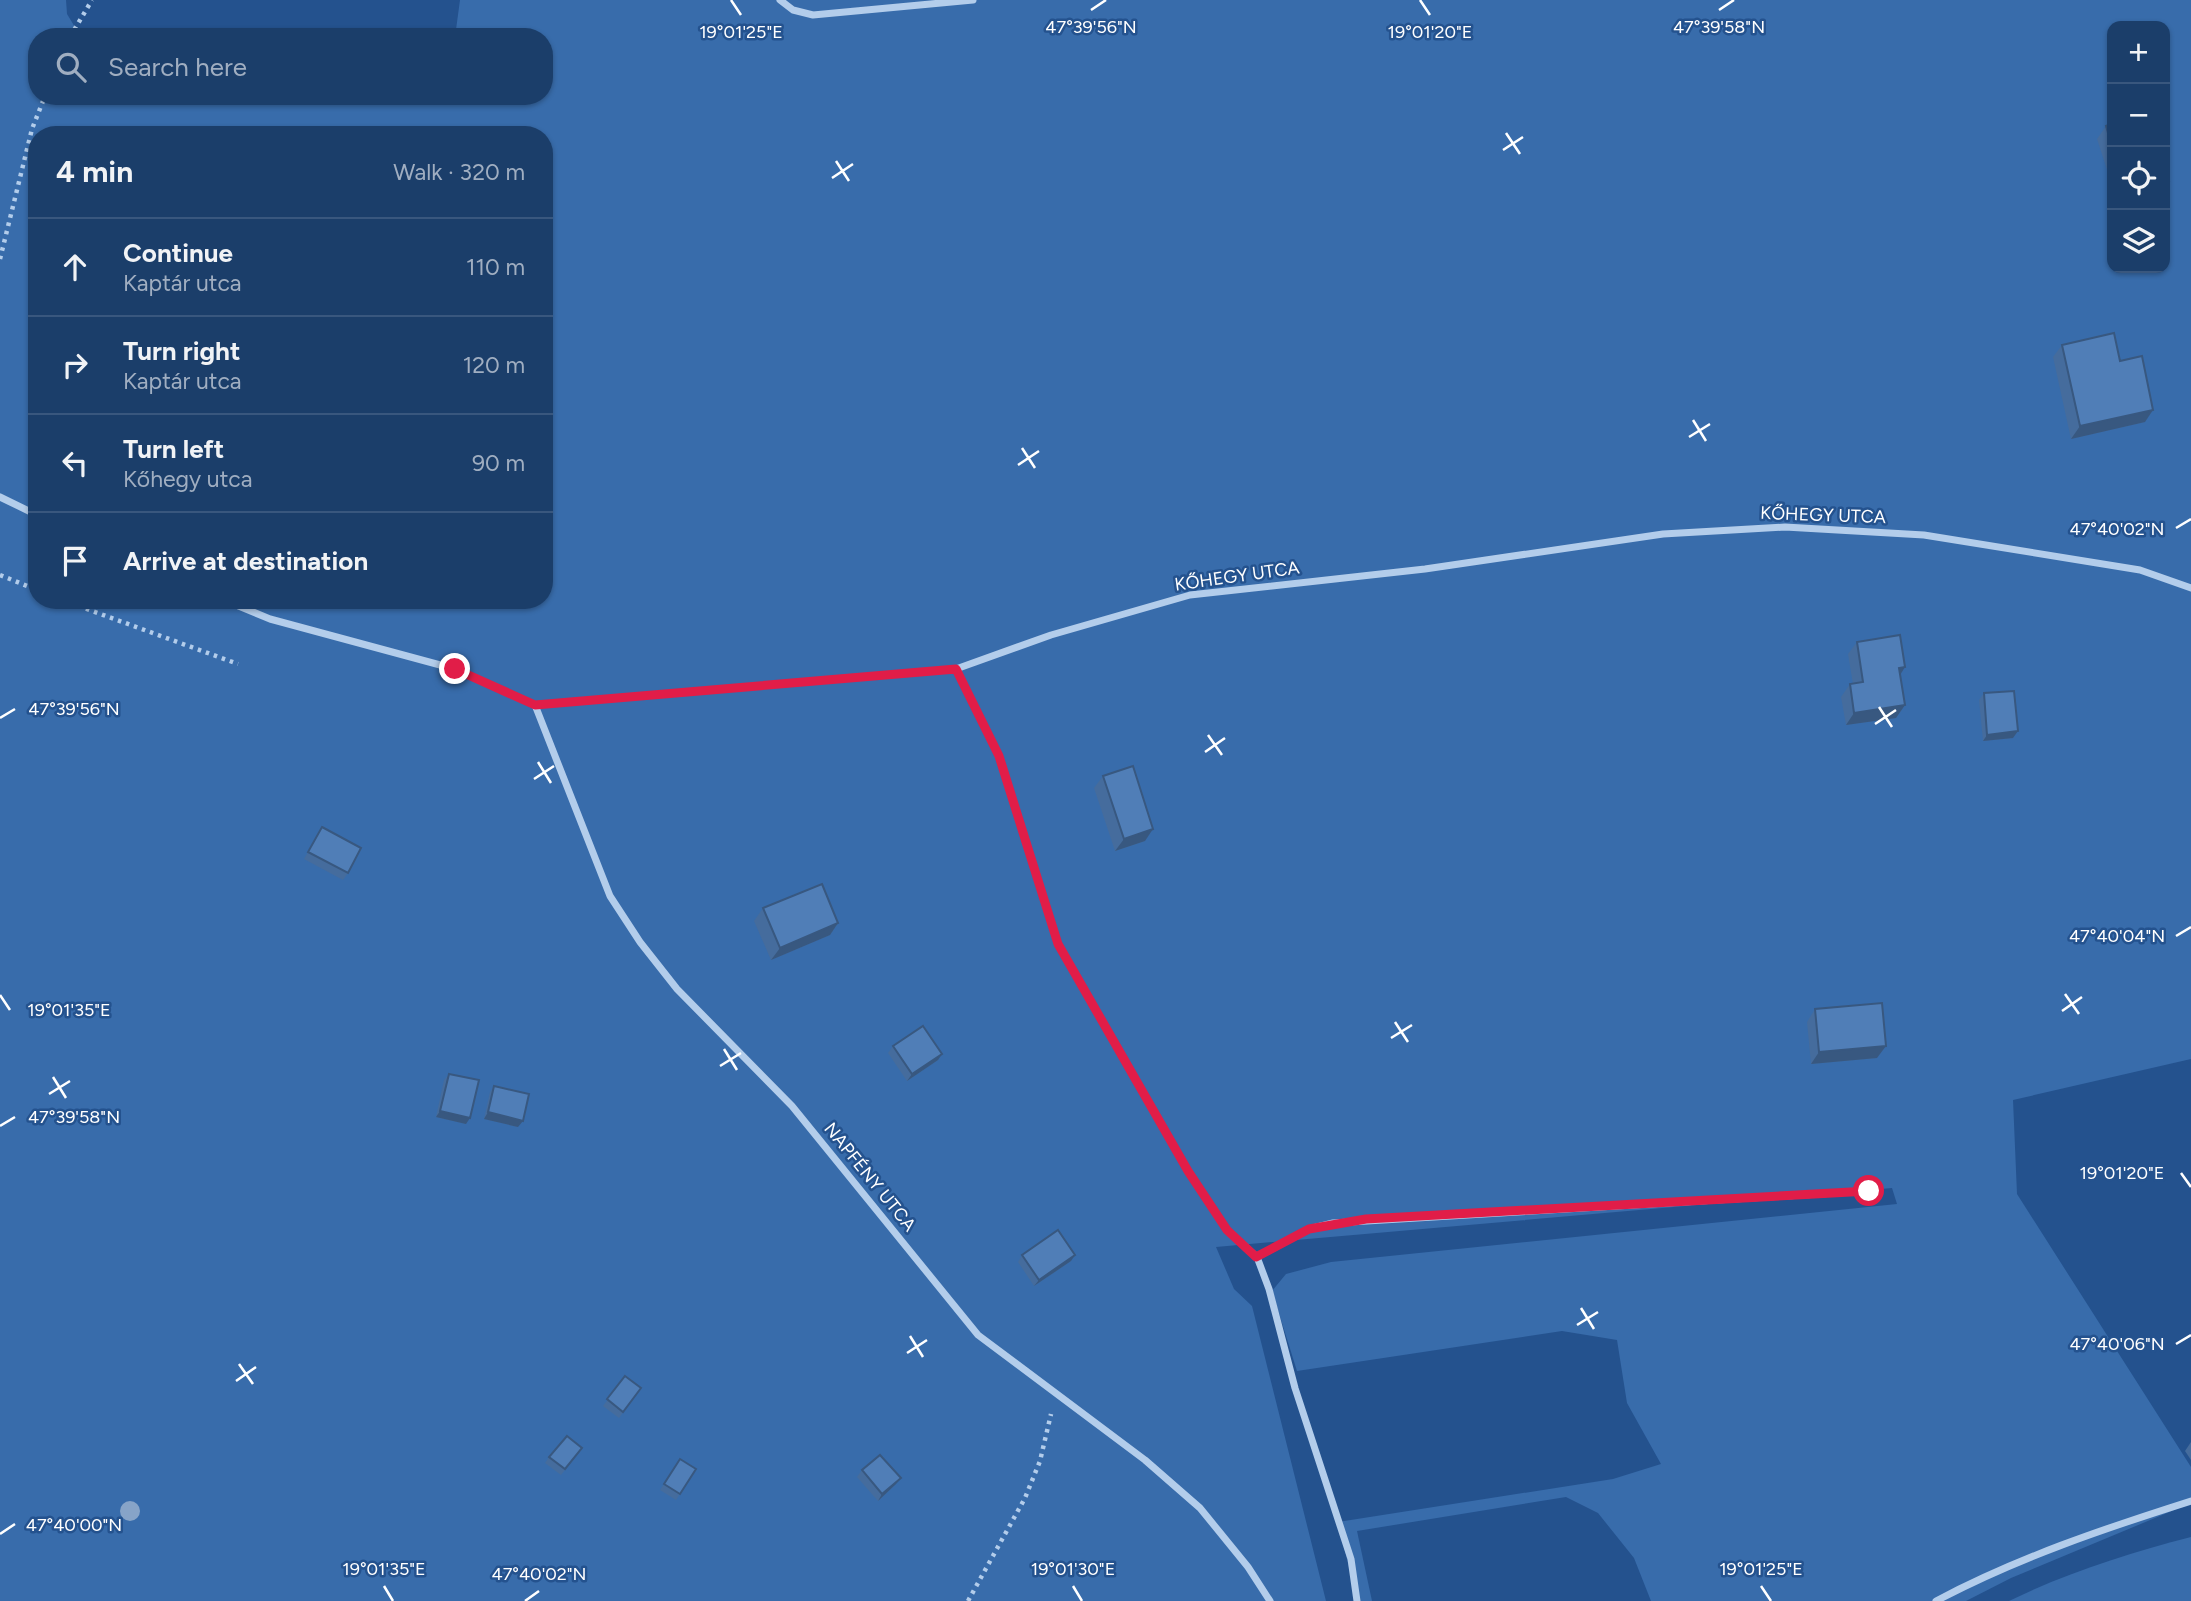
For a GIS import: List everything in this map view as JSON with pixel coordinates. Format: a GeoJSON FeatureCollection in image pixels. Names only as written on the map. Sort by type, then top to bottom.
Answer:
{"type":"FeatureCollection","features":[{"type":"Feature","properties":{"kind":"street"},"geometry":{"type":"LineString","coordinates":[[780,0],[793,10],[813,15],[973,0]]}},
{"type":"Feature","properties":{"kind":"street"},"geometry":{"type":"LineString","coordinates":[[0,497],[28,511]]}},
{"type":"Feature","properties":{"kind":"street","name":"KŐHEGY UTCA"},"geometry":{"type":"LineString","coordinates":[[246,609],[270,619],[455,669],[535,705],[956,669],[1051,635],[1190,596],[1426,569],[1663,534],[1785,527],[1924,535],[2140,570],[2191,588]]}},
{"type":"Feature","properties":{"kind":"street"},"geometry":{"type":"LineString","coordinates":[[956,669],[999,756],[1058,944],[1188,1171],[1227,1230],[1256,1257],[1269,1289],[1295,1388],[1351,1559],[1357,1601]]}},
{"type":"Feature","properties":{"kind":"street","name":"NAPFÉNY UTCA"},"geometry":{"type":"LineString","coordinates":[[535,705],[610,896],[640,942],[677,989],[792,1106],[978,1335],[1055,1396],[1144,1460],[1200,1508],[1248,1567],[1270,1601]]}},
{"type":"Feature","properties":{"kind":"street"},"geometry":{"type":"LineString","coordinates":[[1256,1257],[1309,1229],[1366,1219],[1869,1191]]}},
{"type":"Feature","properties":{"kind":"street"},"geometry":{"type":"LineString","coordinates":[[1936,1601],[1993,1571],[2109,1527],[2191,1501]]}},
{"type":"Feature","properties":{"kind":"path"},"geometry":{"type":"LineString","coordinates":[[75,28],[92,0]]}},
{"type":"Feature","properties":{"kind":"path"},"geometry":{"type":"LineString","coordinates":[[33,126],[41,105]]}},
{"type":"Feature","properties":{"kind":"path"},"geometry":{"type":"LineString","coordinates":[[0,259],[28,145]]}},
{"type":"Feature","properties":{"kind":"path"},"geometry":{"type":"LineString","coordinates":[[0,575],[28,586]]}},
{"type":"Feature","properties":{"kind":"path"},"geometry":{"type":"LineString","coordinates":[[87,609],[238,664]]}},
{"type":"Feature","properties":{"kind":"path"},"geometry":{"type":"LineString","coordinates":[[968,1601],[1025,1498],[1040,1461],[1055,1396]]}},
{"type":"Feature","properties":{"kind":"shaded area"},"geometry":{"type":"Polygon","coordinates":[[[0,0],[66,0],[67,14],[76,28],[28,28],[28,105],[553,105],[553,28],[456,28],[460,0],[2191,0],[2191,1059],[2013,1100],[2017,1194],[2191,1467],[2191,1503],[2011,1578],[1966,1601],[1651,1601],[1634,1558],[1598,1513],[1566,1497],[1357,1531],[1372,1601],[1357,1601],[1338,1522],[1613,1479],[1661,1464],[1627,1403],[1617,1340],[1562,1331],[1297,1371],[1272,1291],[1286,1274],[1331,1262],[1897,1204],[1892,1188],[1216,1247],[1234,1289],[1252,1306],[1326,1601],[0,1601],[0,0]]]}},
{"type":"Feature","properties":{"kind":"shaded area"},"geometry":{"type":"Polygon","coordinates":[[[2191,1537],[2191,1601],[2009,1601],[2098,1565],[2191,1537]]]}},
{"type":"Feature","properties":{"kind":"building"},"geometry":{"type":"Polygon","coordinates":[[[2114,333],[2120,361],[2142,356],[2153,410],[2080,426],[2062,345],[2114,333]]]}},
{"type":"Feature","properties":{"kind":"building"},"geometry":{"type":"Polygon","coordinates":[[[1900,635],[1905,667],[1899,668],[1905,705],[1854,713],[1850,684],[1863,682],[1857,642],[1900,635]]]}},
{"type":"Feature","properties":{"kind":"building"},"geometry":{"type":"Polygon","coordinates":[[[2014,691],[2018,731],[1987,735],[1984,693],[2014,691]]]}},
{"type":"Feature","properties":{"kind":"building"},"geometry":{"type":"Polygon","coordinates":[[[1133,766],[1153,829],[1124,839],[1103,776],[1133,766]]]}},
{"type":"Feature","properties":{"kind":"building"},"geometry":{"type":"Polygon","coordinates":[[[322,827],[361,848],[348,873],[308,852],[322,827]]]}},
{"type":"Feature","properties":{"kind":"building"},"geometry":{"type":"Polygon","coordinates":[[[822,884],[838,923],[780,948],[763,908],[822,884]]]}},
{"type":"Feature","properties":{"kind":"building"},"geometry":{"type":"Polygon","coordinates":[[[1882,1003],[1886,1046],[1819,1052],[1815,1009],[1882,1003]]]}},
{"type":"Feature","properties":{"kind":"building"},"geometry":{"type":"Polygon","coordinates":[[[923,1026],[942,1054],[912,1074],[893,1046],[923,1026]]]}},
{"type":"Feature","properties":{"kind":"building"},"geometry":{"type":"Polygon","coordinates":[[[449,1074],[479,1080],[470,1118],[440,1111],[449,1074]]]}},
{"type":"Feature","properties":{"kind":"building"},"geometry":{"type":"Polygon","coordinates":[[[494,1086],[529,1094],[523,1121],[488,1112],[494,1086]]]}},
{"type":"Feature","properties":{"kind":"building"},"geometry":{"type":"Polygon","coordinates":[[[1058,1230],[1075,1255],[1039,1280],[1022,1255],[1058,1230]]]}},
{"type":"Feature","properties":{"kind":"building"},"geometry":{"type":"Polygon","coordinates":[[[625,1376],[641,1388],[623,1412],[607,1399],[625,1376]]]}},
{"type":"Feature","properties":{"kind":"building"},"geometry":{"type":"Polygon","coordinates":[[[567,1436],[582,1448],[565,1469],[549,1457],[567,1436]]]}},
{"type":"Feature","properties":{"kind":"building"},"geometry":{"type":"Polygon","coordinates":[[[880,1455],[901,1478],[882,1494],[862,1470],[880,1455]]]}},
{"type":"Feature","properties":{"kind":"building"},"geometry":{"type":"Polygon","coordinates":[[[680,1459],[696,1469],[680,1494],[664,1484],[680,1459]]]}},
{"type":"Feature","properties":{"kind":"route"},"geometry":{"type":"LineString","coordinates":[[455,669],[535,705],[956,669],[999,756],[1033,856],[1058,944],[1188,1171],[1227,1230],[1256,1257],[1309,1229],[1366,1219],[1869,1191]]}}]}
